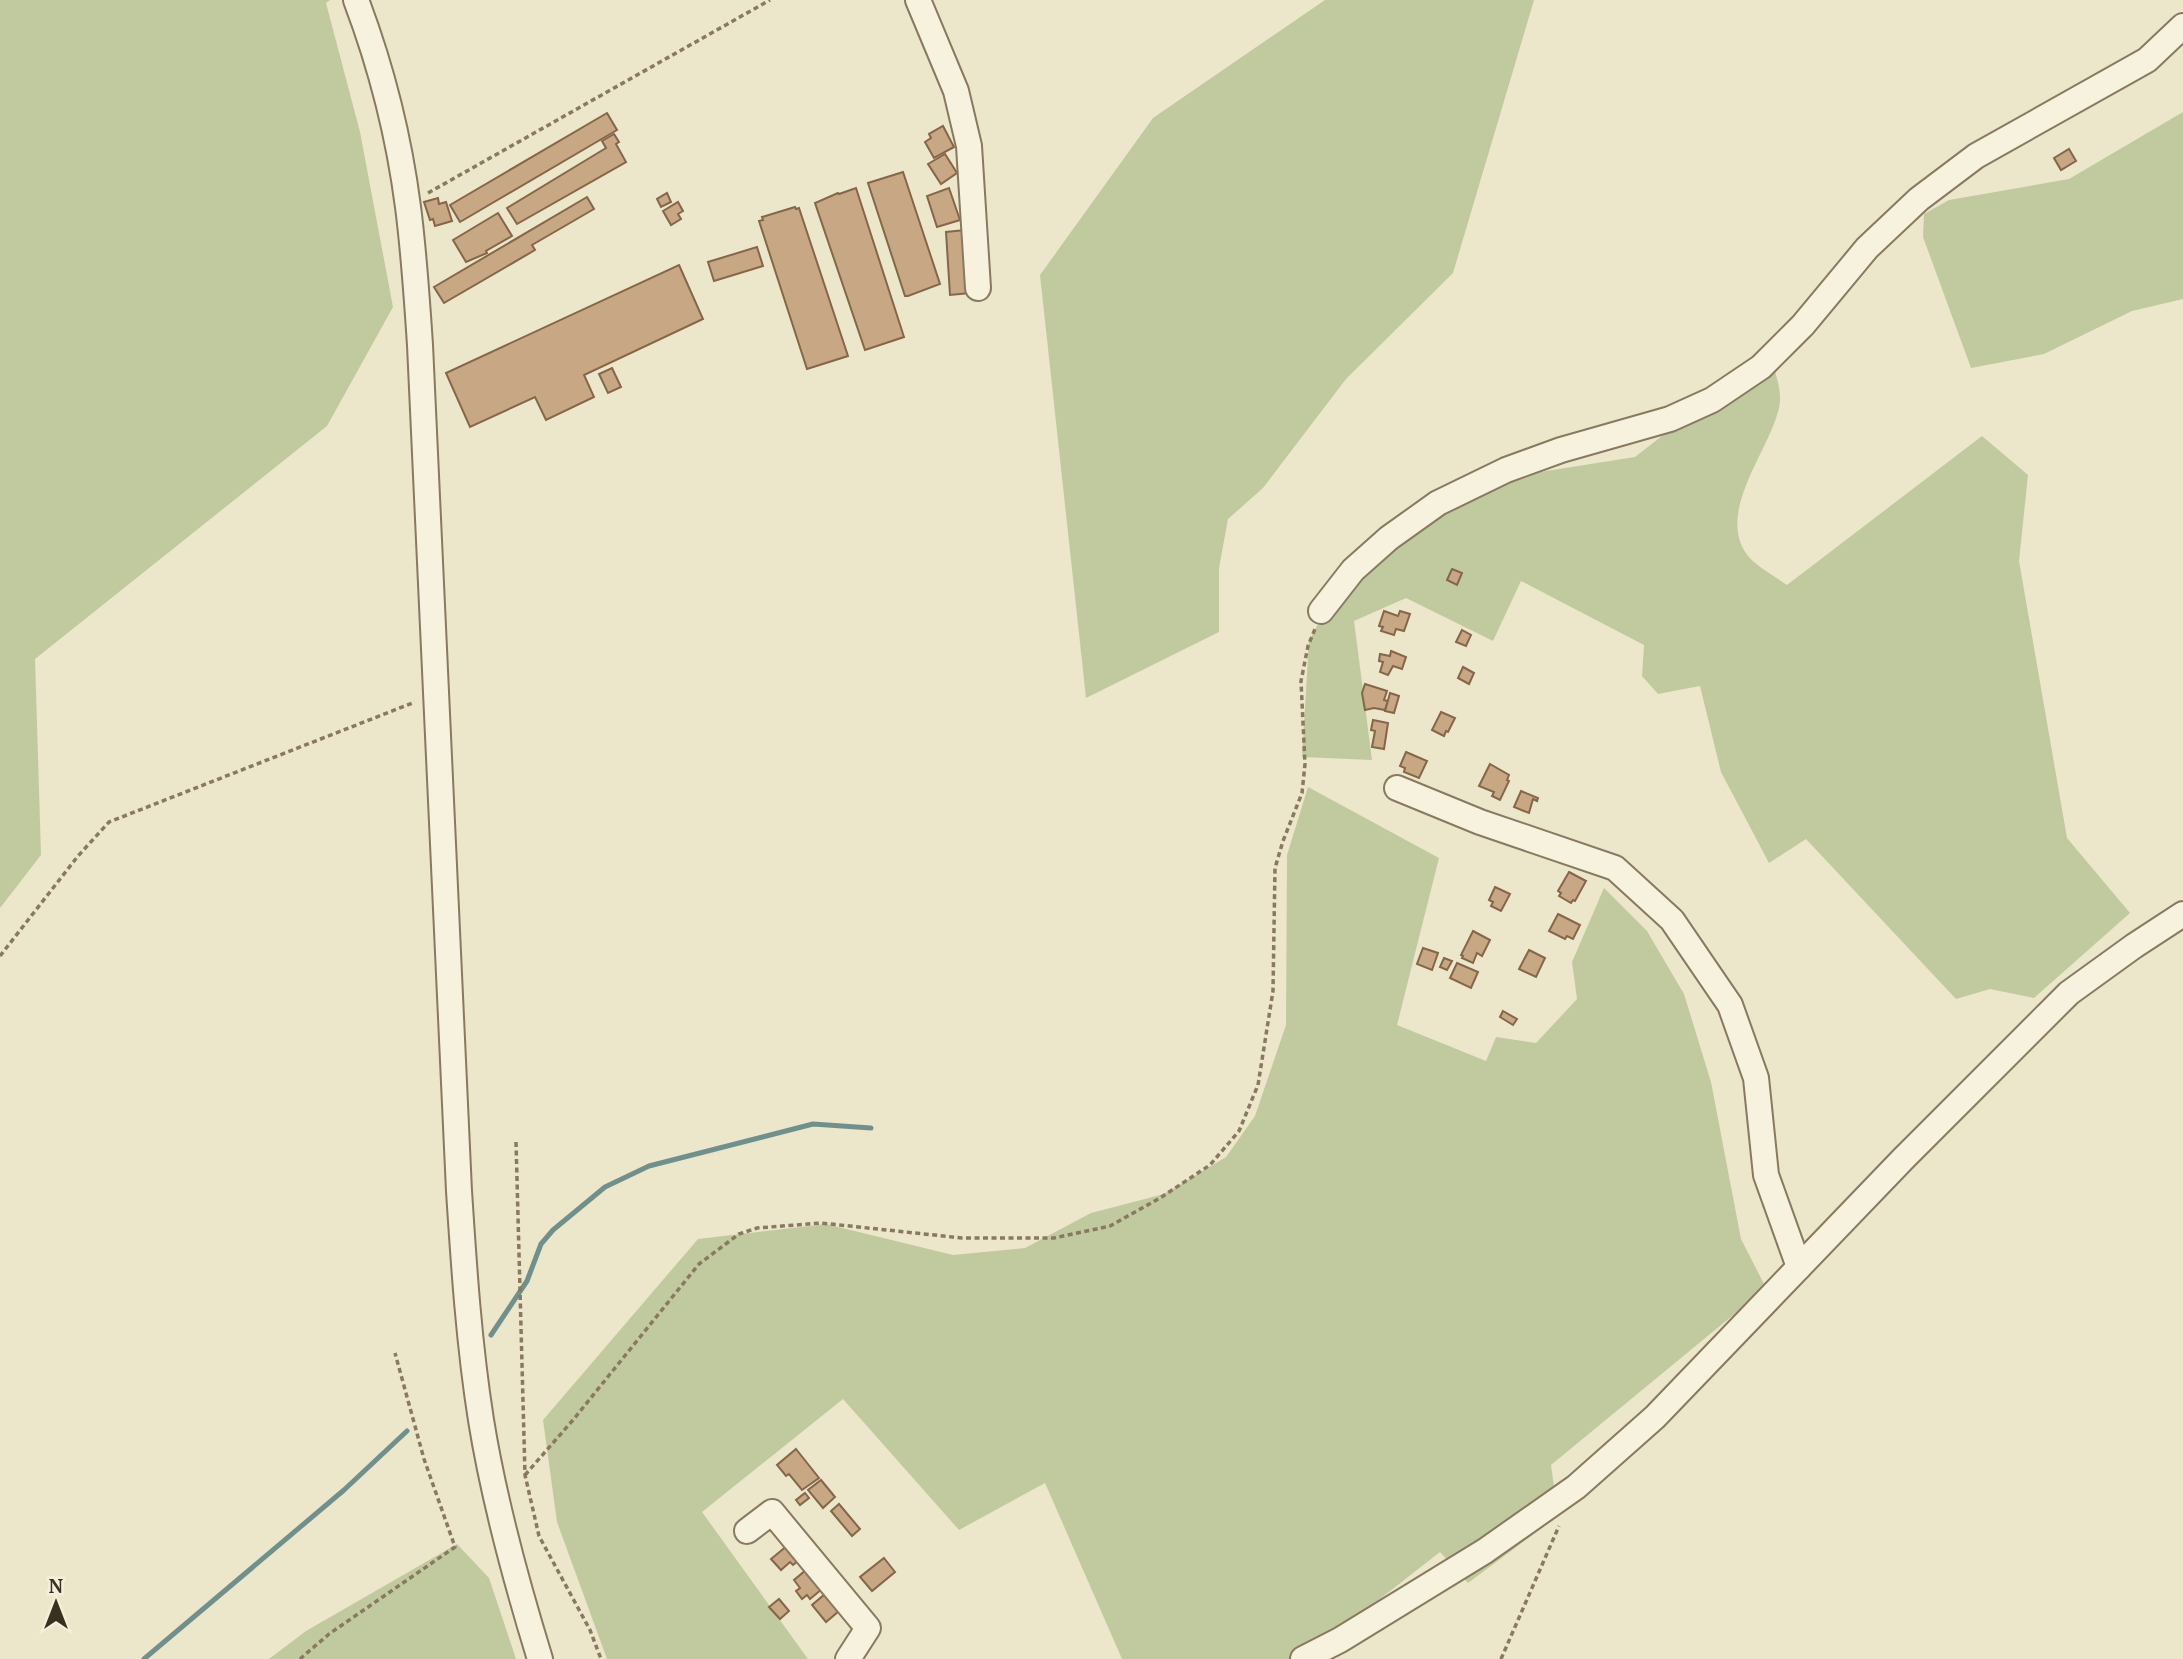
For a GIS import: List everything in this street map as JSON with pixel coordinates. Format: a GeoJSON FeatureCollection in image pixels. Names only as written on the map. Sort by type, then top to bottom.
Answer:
{"type":"FeatureCollection","features":[{"type":"Feature","properties":{"kind":"street"},"geometry":{"type":"LineString","coordinates":[[356,0],[382,78],[401,163],[408,205],[420,345],[465,1291],[481,1420],[498,1506],[540,1659]]}},
{"type":"Feature","properties":{"kind":"street"},"geometry":{"type":"LineString","coordinates":[[918,0],[956,91],[969,146],[978,288]]}},
{"type":"Feature","properties":{"kind":"street"},"geometry":{"type":"LineString","coordinates":[[1321,611],[1353,570],[1389,538],[1438,503],[1506,470],[1561,450],[1670,419],[1712,400],[1761,367],[1803,325],[1867,248],[1919,199],[1976,156],[2147,60],[2183,26]]}},
{"type":"Feature","properties":{"kind":"street"},"geometry":{"type":"LineString","coordinates":[[1397,788],[1480,822],[1615,868],[1672,920],[1730,1005],[1756,1078],[1766,1175],[1799,1267]]}},
{"type":"Feature","properties":{"kind":"street"},"geometry":{"type":"LineString","coordinates":[[1303,1659],[1340,1640],[1485,1551],[1576,1487],[1655,1417],[1903,1159],[2069,993],[2183,914]]}},
{"type":"Feature","properties":{"kind":"street"},"geometry":{"type":"LineString","coordinates":[[747,1531],[772,1512],[868,1628],[848,1659]]}},
{"type":"Feature","properties":{"kind":"path"},"geometry":{"type":"LineString","coordinates":[[408,205],[770,0]]}},
{"type":"Feature","properties":{"kind":"path"},"geometry":{"type":"LineString","coordinates":[[524,1475],[573,1420],[699,1264],[739,1234],[757,1228],[821,1223],[962,1238],[1054,1238],[1110,1226],[1160,1198],[1210,1165],[1239,1131],[1258,1084],[1273,991],[1275,868],[1301,793],[1305,764],[1301,681],[1308,646],[1321,611]]}},
{"type":"Feature","properties":{"kind":"path"},"geometry":{"type":"LineString","coordinates":[[0,957],[78,856],[109,821],[436,693]]}},
{"type":"Feature","properties":{"kind":"path"},"geometry":{"type":"LineString","coordinates":[[516,1142],[524,1475],[539,1536],[590,1630],[601,1659]]}},
{"type":"Feature","properties":{"kind":"path"},"geometry":{"type":"LineString","coordinates":[[300,1659],[329,1634],[455,1547],[424,1459],[395,1353]]}},
{"type":"Feature","properties":{"kind":"path"},"geometry":{"type":"LineString","coordinates":[[1502,1659],[1560,1524]]}},
{"type":"Feature","properties":{"kind":"green space"},"geometry":{"type":"Polygon","coordinates":[[[0,0],[330,0],[326,3],[360,132],[393,307],[327,426],[35,659],[41,855],[0,908],[0,0]]]}},
{"type":"Feature","properties":{"kind":"green space"},"geometry":{"type":"Polygon","coordinates":[[[1325,0],[1534,0],[1453,273],[1346,379],[1263,488],[1228,519],[1219,568],[1219,632],[1086,698],[1040,275],[1153,118],[1325,0]]]}},
{"type":"Feature","properties":{"kind":"green space"},"geometry":{"type":"Polygon","coordinates":[[[2183,112],[2183,299],[2132,311],[2044,354],[1971,368],[1923,237],[1924,214],[1949,200],[2069,179],[2183,112]]]}},
{"type":"Feature","properties":{"kind":"green space"},"geometry":{"type":"Polygon","coordinates":[[[1749,368],[1774,368],[1780,403],[1740,504],[1737,522],[1740,540],[1752,560],[1787,585],[1982,436],[2028,475],[2019,561],[2067,838],[2130,913],[2034,998],[1990,989],[1956,999],[1806,839],[1769,863],[1721,772],[1700,686],[1658,694],[1642,676],[1644,645],[1521,581],[1493,641],[1406,598],[1354,621],[1372,760],[1302,757],[1309,641],[1331,599],[1457,485],[1635,457],[1749,368]]]}},
{"type":"Feature","properties":{"kind":"green space"},"geometry":{"type":"Polygon","coordinates":[[[1308,787],[1439,858],[1397,1025],[1486,1061],[1496,1037],[1536,1043],[1577,999],[1572,962],[1604,888],[1647,931],[1684,994],[1711,1082],[1741,1239],[1766,1288],[1551,1465],[1558,1516],[1468,1583],[1440,1552],[1303,1659],[1122,1659],[1045,1483],[959,1530],[843,1399],[702,1512],[808,1659],[607,1659],[557,1522],[543,1420],[698,1239],[826,1224],[953,1255],[1025,1248],[1091,1213],[1164,1194],[1226,1157],[1255,1116],[1286,1025],[1287,855],[1308,787]]]}},
{"type":"Feature","properties":{"kind":"green space"},"geometry":{"type":"Polygon","coordinates":[[[457,1544],[489,1578],[516,1659],[269,1659],[306,1631],[457,1544]]]}},
{"type":"Feature","properties":{"kind":"building"},"geometry":{"type":"Polygon","coordinates":[[[607,113],[617,130],[460,222],[450,205],[607,113]]]}},
{"type":"Feature","properties":{"kind":"building"},"geometry":{"type":"Polygon","coordinates":[[[943,126],[954,147],[934,158],[925,142],[931,138],[929,134],[943,126]]]}},
{"type":"Feature","properties":{"kind":"building"},"geometry":{"type":"Polygon","coordinates":[[[614,134],[619,142],[616,144],[626,162],[517,224],[507,208],[606,148],[602,141],[614,134]]]}},
{"type":"Feature","properties":{"kind":"building"},"geometry":{"type":"Polygon","coordinates":[[[2069,149],[2076,161],[2061,170],[2054,158],[2069,149]]]}},
{"type":"Feature","properties":{"kind":"building"},"geometry":{"type":"Polygon","coordinates":[[[945,154],[957,173],[941,184],[928,164],[945,154]]]}},
{"type":"Feature","properties":{"kind":"building"},"geometry":{"type":"Polygon","coordinates":[[[903,172],[940,284],[908,296],[905,296],[868,183],[903,172]]]}},
{"type":"Feature","properties":{"kind":"building"},"geometry":{"type":"Polygon","coordinates":[[[856,188],[904,337],[865,350],[815,203],[856,188]]]}},
{"type":"Feature","properties":{"kind":"building"},"geometry":{"type":"Polygon","coordinates":[[[949,188],[960,220],[937,227],[927,196],[949,188]]]}},
{"type":"Feature","properties":{"kind":"building"},"geometry":{"type":"Polygon","coordinates":[[[667,193],[671,202],[661,207],[657,199],[667,193]]]}},
{"type":"Feature","properties":{"kind":"building"},"geometry":{"type":"Polygon","coordinates":[[[587,197],[594,209],[532,245],[535,250],[444,303],[434,287],[587,197]]]}},
{"type":"Feature","properties":{"kind":"building"},"geometry":{"type":"Polygon","coordinates":[[[438,198],[439,204],[446,202],[452,221],[435,226],[424,202],[438,198]]]}},
{"type":"Feature","properties":{"kind":"building"},"geometry":{"type":"Polygon","coordinates":[[[678,202],[683,211],[678,214],[681,219],[671,225],[663,211],[678,202]]]}},
{"type":"Feature","properties":{"kind":"building"},"geometry":{"type":"Polygon","coordinates":[[[799,208],[848,356],[807,369],[759,221],[763,220],[762,217],[799,208]]]}},
{"type":"Feature","properties":{"kind":"building"},"geometry":{"type":"Polygon","coordinates":[[[498,213],[512,236],[486,251],[487,253],[466,262],[453,240],[498,213]]]}},
{"type":"Feature","properties":{"kind":"building"},"geometry":{"type":"Polygon","coordinates":[[[965,230],[970,293],[950,295],[946,232],[965,230]]]}},
{"type":"Feature","properties":{"kind":"building"},"geometry":{"type":"Polygon","coordinates":[[[757,247],[763,266],[714,281],[708,262],[757,247]]]}},
{"type":"Feature","properties":{"kind":"building"},"geometry":{"type":"Polygon","coordinates":[[[679,265],[703,319],[584,375],[594,397],[546,420],[535,397],[470,427],[446,373],[679,265]]]}},
{"type":"Feature","properties":{"kind":"building"},"geometry":{"type":"Polygon","coordinates":[[[612,368],[621,387],[608,393],[599,374],[612,368]]]}},
{"type":"Feature","properties":{"kind":"building"},"geometry":{"type":"Polygon","coordinates":[[[1452,569],[1462,573],[1457,585],[1447,580],[1452,569]]]}},
{"type":"Feature","properties":{"kind":"building"},"geometry":{"type":"Polygon","coordinates":[[[1384,611],[1398,616],[1400,611],[1410,614],[1404,631],[1396,629],[1394,635],[1381,631],[1383,627],[1379,626],[1384,611]]]}},
{"type":"Feature","properties":{"kind":"building"},"geometry":{"type":"Polygon","coordinates":[[[1462,630],[1471,635],[1466,646],[1456,642],[1462,630]]]}},
{"type":"Feature","properties":{"kind":"building"},"geometry":{"type":"Polygon","coordinates":[[[1391,651],[1406,657],[1402,669],[1393,666],[1388,675],[1380,672],[1383,662],[1379,661],[1380,654],[1390,656],[1391,651]]]}},
{"type":"Feature","properties":{"kind":"building"},"geometry":{"type":"Polygon","coordinates":[[[1463,667],[1474,673],[1469,684],[1458,678],[1463,667]]]}},
{"type":"Feature","properties":{"kind":"building"},"geometry":{"type":"Polygon","coordinates":[[[1365,684],[1387,691],[1385,710],[1365,710],[1362,693],[1365,684]]]}},
{"type":"Feature","properties":{"kind":"building"},"geometry":{"type":"Polygon","coordinates":[[[1390,693],[1399,696],[1394,713],[1385,711],[1390,693]]]}},
{"type":"Feature","properties":{"kind":"building"},"geometry":{"type":"Polygon","coordinates":[[[1441,712],[1455,718],[1444,736],[1432,730],[1441,712]]]}},
{"type":"Feature","properties":{"kind":"building"},"geometry":{"type":"Polygon","coordinates":[[[1373,720],[1388,723],[1384,749],[1372,747],[1375,731],[1371,730],[1373,720]]]}},
{"type":"Feature","properties":{"kind":"building"},"geometry":{"type":"Polygon","coordinates":[[[1406,752],[1427,761],[1419,778],[1404,772],[1405,768],[1400,766],[1406,752]]]}},
{"type":"Feature","properties":{"kind":"building"},"geometry":{"type":"Polygon","coordinates":[[[1490,764],[1509,775],[1500,800],[1492,796],[1494,792],[1479,786],[1490,764]]]}},
{"type":"Feature","properties":{"kind":"building"},"geometry":{"type":"Polygon","coordinates":[[[1521,791],[1538,798],[1537,801],[1533,799],[1529,813],[1514,807],[1521,791]]]}},
{"type":"Feature","properties":{"kind":"building"},"geometry":{"type":"Polygon","coordinates":[[[1569,872],[1586,881],[1575,901],[1571,903],[1559,896],[1561,893],[1558,891],[1569,872]]]}},
{"type":"Feature","properties":{"kind":"building"},"geometry":{"type":"Polygon","coordinates":[[[1495,887],[1510,894],[1501,911],[1491,906],[1493,902],[1489,900],[1495,887]]]}},
{"type":"Feature","properties":{"kind":"building"},"geometry":{"type":"Polygon","coordinates":[[[1558,914],[1580,925],[1573,939],[1567,936],[1565,939],[1549,931],[1558,914]]]}},
{"type":"Feature","properties":{"kind":"building"},"geometry":{"type":"Polygon","coordinates":[[[1473,931],[1490,940],[1482,956],[1477,953],[1473,963],[1461,955],[1473,931]]]}},
{"type":"Feature","properties":{"kind":"building"},"geometry":{"type":"Polygon","coordinates":[[[1423,948],[1438,953],[1432,970],[1417,964],[1423,948]]]}},
{"type":"Feature","properties":{"kind":"building"},"geometry":{"type":"Polygon","coordinates":[[[1529,950],[1545,958],[1536,977],[1519,969],[1529,950]]]}},
{"type":"Feature","properties":{"kind":"building"},"geometry":{"type":"Polygon","coordinates":[[[1444,958],[1452,961],[1447,970],[1440,967],[1444,958]]]}},
{"type":"Feature","properties":{"kind":"building"},"geometry":{"type":"Polygon","coordinates":[[[1457,963],[1478,972],[1471,988],[1450,978],[1457,963]]]}},
{"type":"Feature","properties":{"kind":"building"},"geometry":{"type":"Polygon","coordinates":[[[1503,1011],[1517,1019],[1513,1025],[1500,1017],[1503,1011]]]}},
{"type":"Feature","properties":{"kind":"building"},"geometry":{"type":"Polygon","coordinates":[[[796,1449],[819,1478],[802,1490],[789,1474],[786,1476],[777,1465],[796,1449]]]}},
{"type":"Feature","properties":{"kind":"building"},"geometry":{"type":"Polygon","coordinates":[[[821,1480],[835,1497],[823,1508],[808,1490],[821,1480]]]}},
{"type":"Feature","properties":{"kind":"building"},"geometry":{"type":"Polygon","coordinates":[[[805,1493],[809,1498],[800,1505],[796,1500],[805,1493]]]}},
{"type":"Feature","properties":{"kind":"building"},"geometry":{"type":"Polygon","coordinates":[[[839,1504],[860,1529],[852,1536],[831,1511],[839,1504]]]}},
{"type":"Feature","properties":{"kind":"building"},"geometry":{"type":"Polygon","coordinates":[[[788,1545],[798,1561],[793,1565],[790,1562],[781,1570],[771,1559],[788,1545]]]}},
{"type":"Feature","properties":{"kind":"building"},"geometry":{"type":"Polygon","coordinates":[[[884,1558],[895,1572],[872,1591],[860,1577],[884,1558]]]}},
{"type":"Feature","properties":{"kind":"building"},"geometry":{"type":"Polygon","coordinates":[[[806,1570],[822,1589],[810,1599],[807,1595],[802,1599],[796,1591],[800,1588],[794,1580],[806,1570]]]}},
{"type":"Feature","properties":{"kind":"building"},"geometry":{"type":"Polygon","coordinates":[[[825,1594],[839,1611],[826,1622],[812,1605],[825,1594]]]}},
{"type":"Feature","properties":{"kind":"building"},"geometry":{"type":"Polygon","coordinates":[[[779,1599],[789,1611],[780,1619],[769,1607],[779,1599]]]}},
{"type":"Feature","properties":{"kind":"waterway"},"geometry":{"type":"LineString","coordinates":[[491,1335],[527,1281],[541,1244],[553,1230],[605,1187],[649,1166],[813,1124],[871,1128]]}},
{"type":"Feature","properties":{"kind":"waterway"},"geometry":{"type":"LineString","coordinates":[[144,1659],[344,1490],[407,1431]]}}]}
